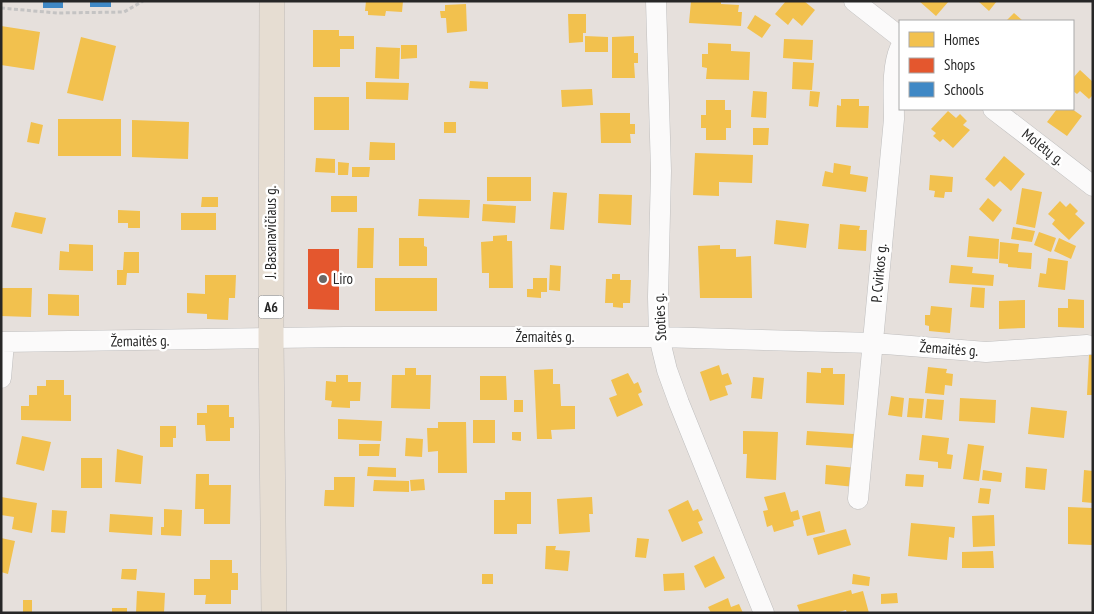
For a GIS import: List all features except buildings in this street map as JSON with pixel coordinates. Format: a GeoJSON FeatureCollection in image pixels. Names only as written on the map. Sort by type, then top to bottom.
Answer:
{"type":"FeatureCollection","features":[{"type":"Feature","properties":{"kind":"main road","name":"J. Basanavičiaus g."},"geometry":{"type":"LineString","coordinates":[[272,1],[271,339],[274,613]]}},
{"type":"Feature","properties":{"kind":"street","name":"Stoties g."},"geometry":{"type":"LineString","coordinates":[[656,1],[661,171],[659,337],[667,370],[679,403],[764,613]]}},
{"type":"Feature","properties":{"kind":"street"},"geometry":{"type":"LineString","coordinates":[[854,1],[899,36]]}},
{"type":"Feature","properties":{"kind":"street","name":"P. Cvirkos g."},"geometry":{"type":"LineString","coordinates":[[858,499],[894,119],[896,57],[899,50]]}},
{"type":"Feature","properties":{"kind":"street","name":"Molėtų g."},"geometry":{"type":"LineString","coordinates":[[994,110],[1093,186]]}},
{"type":"Feature","properties":{"kind":"street","name":"Žemaitės g."},"geometry":{"type":"LineString","coordinates":[[3,342],[345,337],[659,337],[873,343],[986,352],[1087,345]]}},
{"type":"Feature","properties":{"kind":"street"},"geometry":{"type":"LineString","coordinates":[[1,378],[3,342]]}},
{"type":"Feature","properties":{"kind":"path"},"geometry":{"type":"LineString","coordinates":[[1,8],[56,12],[124,12],[143,1]]}},
{"type":"Feature","properties":{"kind":"place","name":"Liro"},"geometry":{"type":"Point","coordinates":[323,279]}}]}
